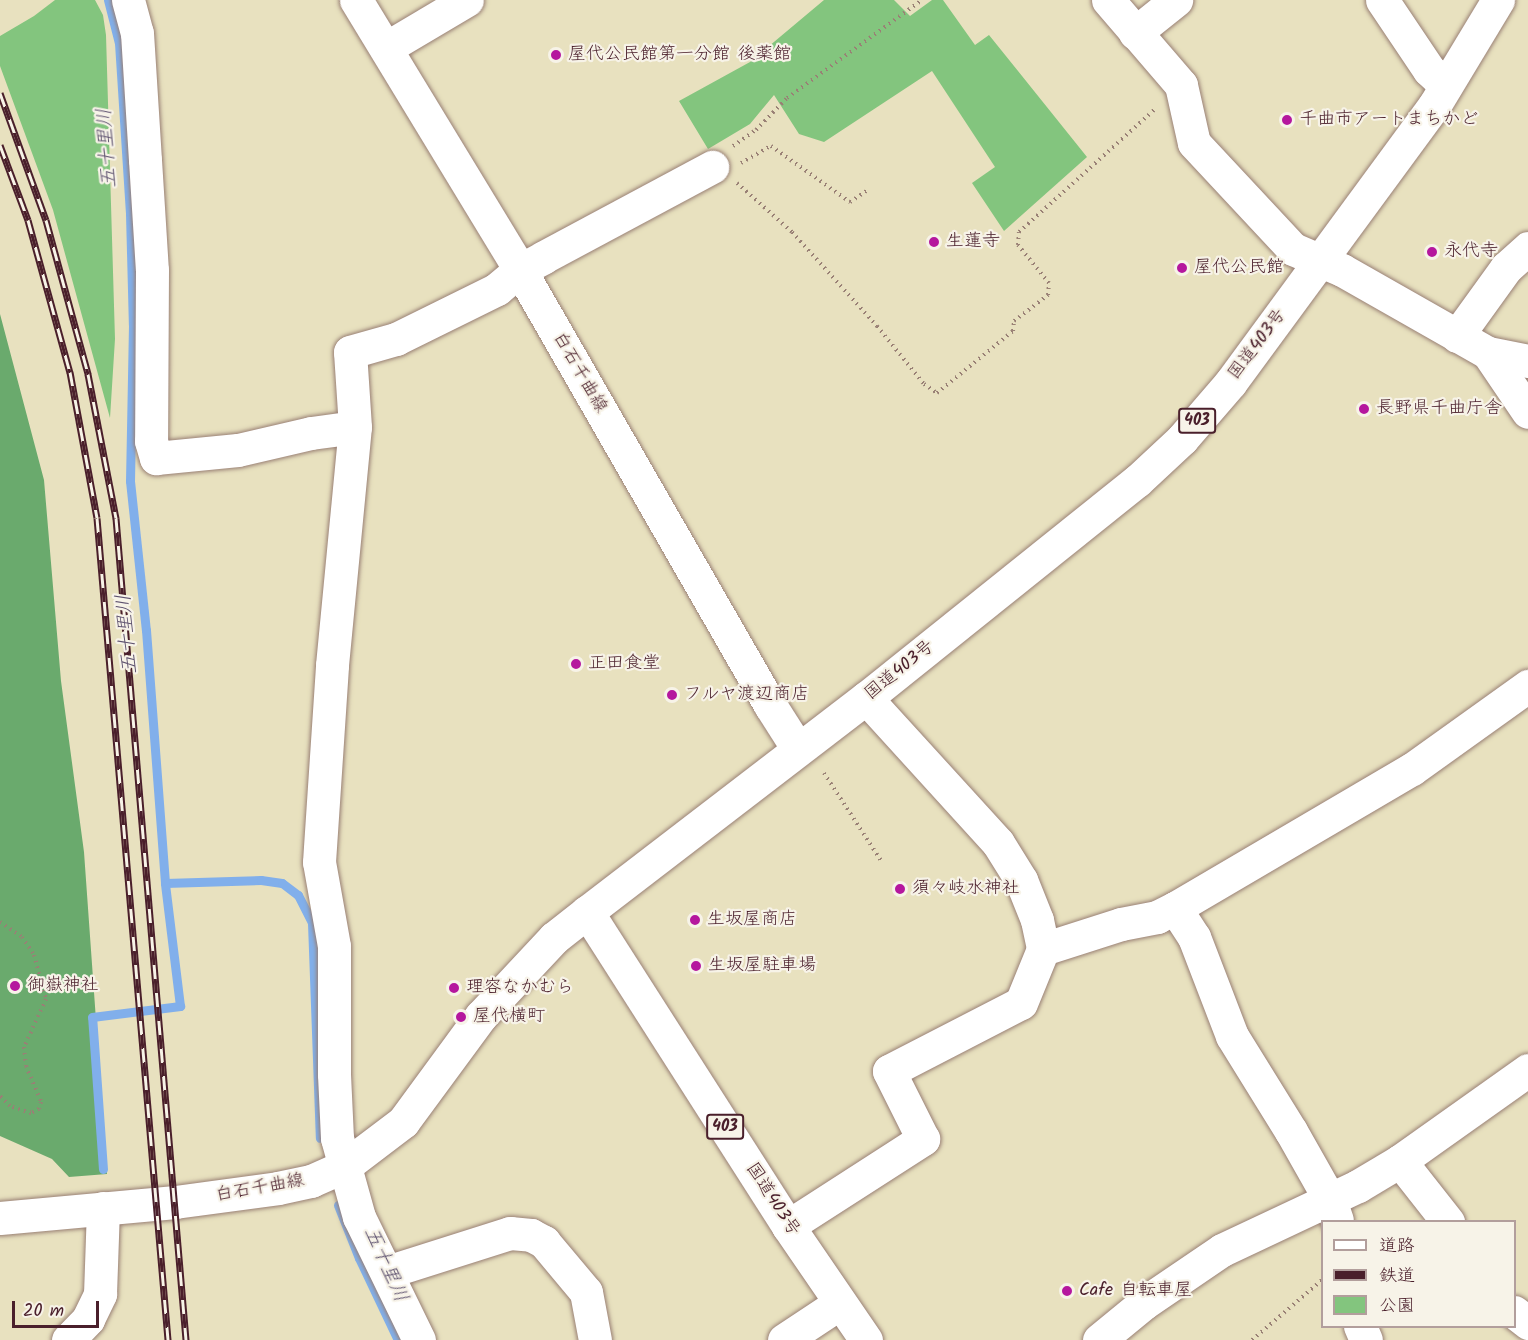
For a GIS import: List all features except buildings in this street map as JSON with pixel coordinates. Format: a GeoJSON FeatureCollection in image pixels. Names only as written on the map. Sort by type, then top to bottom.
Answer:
{"type":"FeatureCollection","features":[{"type":"Feature","properties":{"kind":"main road"},"geometry":{"type":"LineString","coordinates":[[128,0],[136,33],[147,182],[152,270],[151,441],[156,458],[238,450],[311,434],[355,428]]}},
{"type":"Feature","properties":{"kind":"main road","name":"白石千曲線"},"geometry":{"type":"LineString","coordinates":[[356,0],[520,270],[770,705],[798,749]]}},
{"type":"Feature","properties":{"kind":"main road"},"geometry":{"type":"LineString","coordinates":[[386,48],[466,0]]}},
{"type":"Feature","properties":{"kind":"main road"},"geometry":{"type":"LineString","coordinates":[[1108,0],[1182,85],[1194,143],[1293,249],[1321,260],[1488,353],[1528,361]]}},
{"type":"Feature","properties":{"kind":"main road"},"geometry":{"type":"LineString","coordinates":[[1136,33],[1176,0]]}},
{"type":"Feature","properties":{"kind":"main road"},"geometry":{"type":"LineString","coordinates":[[1382,0],[1429,70],[1446,86]]}},
{"type":"Feature","properties":{"kind":"main road","name":"国道403号"},"geometry":{"type":"LineString","coordinates":[[866,1340],[788,1226],[587,912],[866,698],[1137,482],[1182,439],[1231,382],[1321,260],[1446,86],[1498,0]]}},
{"type":"Feature","properties":{"kind":"main road"},"geometry":{"type":"LineString","coordinates":[[419,1340],[359,1217],[337,1138],[334,1074],[334,946],[319,862],[333,654],[355,428],[350,352],[396,339],[497,289],[520,270],[716,171]]}},
{"type":"Feature","properties":{"kind":"main road"},"geometry":{"type":"LineString","coordinates":[[1457,336],[1506,268],[1528,248]]}},
{"type":"Feature","properties":{"kind":"main road"},"geometry":{"type":"LineString","coordinates":[[1488,353],[1528,412]]}},
{"type":"Feature","properties":{"kind":"main road"},"geometry":{"type":"LineString","coordinates":[[1043,949],[1121,924],[1157,917],[1175,908],[1412,769],[1528,686]]}},
{"type":"Feature","properties":{"kind":"main road"},"geometry":{"type":"LineString","coordinates":[[788,1226],[923,1139],[889,1071],[1021,1003],[1043,949],[1037,920],[1021,880],[999,843],[866,698]]}},
{"type":"Feature","properties":{"kind":"main road"},"geometry":{"type":"LineString","coordinates":[[1175,908],[1194,937],[1232,1036],[1291,1131],[1334,1211]]}},
{"type":"Feature","properties":{"kind":"main road","name":"白石千曲線"},"geometry":{"type":"LineString","coordinates":[[0,1218],[175,1202],[278,1188],[310,1181],[345,1166],[403,1122],[496,1000],[554,938],[587,912]]}},
{"type":"Feature","properties":{"kind":"main road"},"geometry":{"type":"LineString","coordinates":[[1099,1340],[1144,1303],[1222,1250],[1334,1211],[1528,1070]]}},
{"type":"Feature","properties":{"kind":"main road"},"geometry":{"type":"LineString","coordinates":[[1400,1161],[1447,1220]]}},
{"type":"Feature","properties":{"kind":"main road"},"geometry":{"type":"LineString","coordinates":[[68,1340],[88,1319],[100,1294],[103,1208]]}},
{"type":"Feature","properties":{"kind":"main road"},"geometry":{"type":"LineString","coordinates":[[387,1272],[510,1233],[531,1235],[544,1242],[586,1292],[595,1340]]}},
{"type":"Feature","properties":{"kind":"main road"},"geometry":{"type":"LineString","coordinates":[[784,1340],[840,1304]]}},
{"type":"Feature","properties":{"kind":"main road"},"geometry":{"type":"LineString","coordinates":[[1516,1313],[1528,1323]]}},
{"type":"Feature","properties":{"kind":"path"},"geometry":{"type":"LineString","coordinates":[[922,0],[787,98],[756,130],[712,159],[716,171],[738,184],[792,232],[877,326],[924,384],[937,393],[1013,331],[1014,321],[1048,295],[1049,283],[1018,245],[1019,232],[1182,85]]}},
{"type":"Feature","properties":{"kind":"path"},"geometry":{"type":"LineString","coordinates":[[716,171],[771,146],[850,202],[868,189]]}},
{"type":"Feature","properties":{"kind":"path"},"geometry":{"type":"LineString","coordinates":[[824,773],[882,862]]}},
{"type":"Feature","properties":{"kind":"path"},"geometry":{"type":"LineString","coordinates":[[0,922],[22,937],[34,955],[45,999],[24,1047],[26,1066],[41,1102],[39,1109],[31,1113],[10,1106],[0,1096]]}},
{"type":"Feature","properties":{"kind":"path"},"geometry":{"type":"LineString","coordinates":[[1252,1340],[1321,1282]]}},
{"type":"Feature","properties":{"kind":"green space"},"geometry":{"type":"Polygon","coordinates":[[[55,0],[95,0],[103,15],[106,35],[115,339],[110,418],[53,210],[0,66],[0,36],[34,16],[55,0]]]}},
{"type":"Feature","properties":{"kind":"green space"},"geometry":{"type":"Polygon","coordinates":[[[824,0],[894,0],[910,16],[932,0],[943,0],[975,45],[989,35],[1087,157],[1004,231],[972,183],[995,167],[932,71],[824,142],[799,134],[774,95],[750,124],[708,149],[679,101],[750,62],[824,0]]]}},
{"type":"Feature","properties":{"kind":"green space"},"geometry":{"type":"Polygon","coordinates":[[[0,314],[44,480],[61,681],[84,852],[107,1174],[69,1177],[52,1159],[0,1136],[0,314]]]}},
{"type":"Feature","properties":{"kind":"waterway","name":"五十里川"},"geometry":{"type":"LineString","coordinates":[[108,0],[119,43],[130,214],[133,325],[130,481],[146,630],[165,883],[261,880],[282,883],[298,895],[312,923],[320,1138]]}},
{"type":"Feature","properties":{"kind":"waterway"},"geometry":{"type":"LineString","coordinates":[[103,1169],[92,1017],[180,1006],[165,883]]}},
{"type":"Feature","properties":{"kind":"waterway","name":"五十里川"},"geometry":{"type":"LineString","coordinates":[[338,1205],[359,1258],[398,1340]]}},
{"type":"Feature","properties":{"kind":"railway"},"geometry":{"type":"LineString","coordinates":[[0,93],[46,220],[88,374],[116,518],[186,1340]]}},
{"type":"Feature","properties":{"kind":"railway"},"geometry":{"type":"LineString","coordinates":[[0,145],[28,220],[70,372],[97,518],[168,1340]]}},
{"type":"Feature","properties":{"kind":"place","name":"屋代公民館第一分館 後薬館"},"geometry":{"type":"Point","coordinates":[556,55]}},
{"type":"Feature","properties":{"kind":"place","name":"千曲市アートまちかど"},"geometry":{"type":"Point","coordinates":[1287,120]}},
{"type":"Feature","properties":{"kind":"place","name":"生蓮寺"},"geometry":{"type":"Point","coordinates":[934,242]}},
{"type":"Feature","properties":{"kind":"place","name":"永代寺"},"geometry":{"type":"Point","coordinates":[1432,252]}},
{"type":"Feature","properties":{"kind":"place","name":"屋代公民館"},"geometry":{"type":"Point","coordinates":[1182,268]}},
{"type":"Feature","properties":{"kind":"place","name":"長野県千曲庁舎"},"geometry":{"type":"Point","coordinates":[1364,409]}},
{"type":"Feature","properties":{"kind":"place","name":"正田食堂"},"geometry":{"type":"Point","coordinates":[576,664]}},
{"type":"Feature","properties":{"kind":"place","name":"フルヤ渡辺商店"},"geometry":{"type":"Point","coordinates":[672,695]}},
{"type":"Feature","properties":{"kind":"place","name":"須々岐水神社"},"geometry":{"type":"Point","coordinates":[900,889]}},
{"type":"Feature","properties":{"kind":"place","name":"生坂屋商店"},"geometry":{"type":"Point","coordinates":[695,920]}},
{"type":"Feature","properties":{"kind":"place","name":"生坂屋駐車場"},"geometry":{"type":"Point","coordinates":[696,966]}},
{"type":"Feature","properties":{"kind":"place","name":"御嶽神社"},"geometry":{"type":"Point","coordinates":[15,986]}},
{"type":"Feature","properties":{"kind":"place","name":"理容なかむら"},"geometry":{"type":"Point","coordinates":[454,988]}},
{"type":"Feature","properties":{"kind":"place","name":"屋代横町"},"geometry":{"type":"Point","coordinates":[461,1017]}},
{"type":"Feature","properties":{"kind":"place","name":"Cafe 自転車屋"},"geometry":{"type":"Point","coordinates":[1067,1291]}}]}
